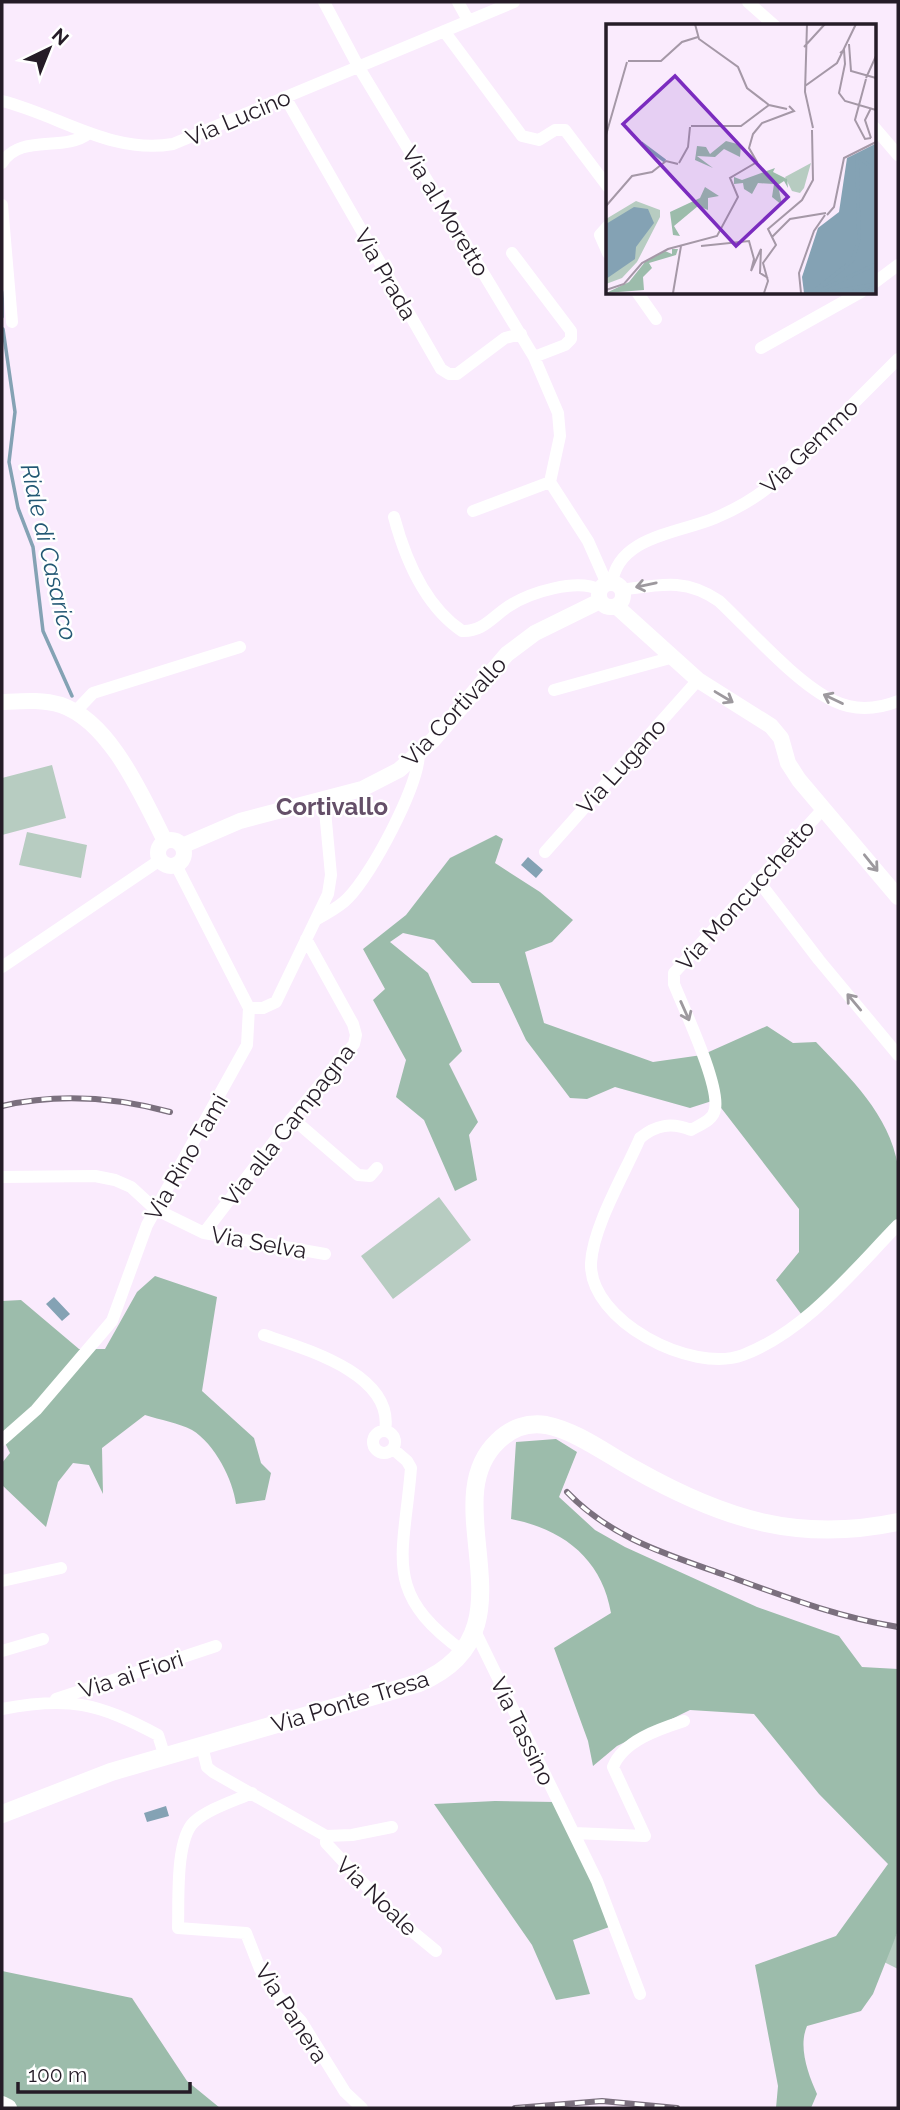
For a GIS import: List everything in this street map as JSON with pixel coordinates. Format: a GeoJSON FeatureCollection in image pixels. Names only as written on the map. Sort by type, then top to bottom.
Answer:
{"type":"FeatureCollection","features":[{"type":"Feature","properties":{"kind":"main road","name":"Via Ponte Tresa"},"geometry":{"type":"LineString","coordinates":[[2,1814],[85,1781],[419,1683],[448,1668],[463,1651],[474,1629],[481,1597],[476,1485],[485,1458],[493,1446],[516,1429],[545,1425],[573,1435],[694,1501],[785,1528],[820,1531],[898,1522]]}},
{"type":"Feature","properties":{"kind":"main road"},"geometry":{"type":"LineString","coordinates":[[2,2105],[8,2108]]}},
{"type":"Feature","properties":{"kind":"street","name":"Via al Moretto"},"geometry":{"type":"LineString","coordinates":[[324,2],[358,65],[534,357],[558,413],[560,436],[550,482]]}},
{"type":"Feature","properties":{"kind":"street"},"geometry":{"type":"LineString","coordinates":[[458,2],[468,20]]}},
{"type":"Feature","properties":{"kind":"street","name":"Via Lucino"},"geometry":{"type":"LineString","coordinates":[[2,101],[89,133],[136,146],[173,144],[514,2]]}},
{"type":"Feature","properties":{"kind":"street"},"geometry":{"type":"LineString","coordinates":[[748,2],[773,24]]}},
{"type":"Feature","properties":{"kind":"street"},"geometry":{"type":"LineString","coordinates":[[444,31],[522,136],[539,140],[555,130],[565,130],[606,184]]}},
{"type":"Feature","properties":{"kind":"street","name":"Via Prada"},"geometry":{"type":"LineString","coordinates":[[285,97],[441,369],[449,374],[457,374],[505,338],[521,334]]}},
{"type":"Feature","properties":{"kind":"street"},"geometry":{"type":"LineString","coordinates":[[876,129],[897,149]]}},
{"type":"Feature","properties":{"kind":"street"},"geometry":{"type":"LineString","coordinates":[[2,163],[11,151],[23,146],[78,142],[89,133]]}},
{"type":"Feature","properties":{"kind":"street"},"geometry":{"type":"LineString","coordinates":[[2,205],[12,323]]}},
{"type":"Feature","properties":{"kind":"street"},"geometry":{"type":"LineString","coordinates":[[606,228],[600,235],[606,248]]}},
{"type":"Feature","properties":{"kind":"street","name":"Via al Moretto"},"geometry":{"type":"LineString","coordinates":[[512,253],[571,331],[571,340],[565,345],[534,357]]}},
{"type":"Feature","properties":{"kind":"street"},"geometry":{"type":"LineString","coordinates":[[876,282],[898,265]]}},
{"type":"Feature","properties":{"kind":"street"},"geometry":{"type":"LineString","coordinates":[[638,294],[656,319]]}},
{"type":"Feature","properties":{"kind":"street"},"geometry":{"type":"LineString","coordinates":[[761,348],[857,294]]}},
{"type":"Feature","properties":{"kind":"street","name":"Via Gemmo"},"geometry":{"type":"LineString","coordinates":[[609,592],[615,567],[638,546],[667,532],[714,519],[755,498],[775,482],[898,359]]}},
{"type":"Feature","properties":{"kind":"street"},"geometry":{"type":"LineString","coordinates":[[473,511],[550,482],[588,541],[609,592],[670,658],[698,680],[771,726],[781,738],[789,762],[799,780],[898,897]]}},
{"type":"Feature","properties":{"kind":"street"},"geometry":{"type":"LineString","coordinates":[[394,517],[412,569],[438,606],[462,631],[474,631],[510,605],[535,595],[585,585],[609,592]]}},
{"type":"Feature","properties":{"kind":"street","name":"Via Cortivallo"},"geometry":{"type":"LineString","coordinates":[[182,846],[240,821],[324,800],[383,779],[419,754],[506,653],[535,633],[609,592],[659,583],[705,592],[719,601],[810,685],[835,702],[863,709],[898,701]]}},
{"type":"Feature","properties":{"kind":"street"},"geometry":{"type":"LineString","coordinates":[[75,712],[93,692],[240,647]]}},
{"type":"Feature","properties":{"kind":"street"},"geometry":{"type":"LineString","coordinates":[[554,690],[670,658]]}},
{"type":"Feature","properties":{"kind":"street","name":"Via Lugano"},"geometry":{"type":"LineString","coordinates":[[545,852],[698,680]]}},
{"type":"Feature","properties":{"kind":"street"},"geometry":{"type":"LineString","coordinates":[[2,702],[43,702],[75,712],[91,724],[128,770],[165,841]]}},
{"type":"Feature","properties":{"kind":"street"},"geometry":{"type":"LineString","coordinates":[[316,920],[348,898],[370,864],[403,805],[418,768],[419,754]]}},
{"type":"Feature","properties":{"kind":"street"},"geometry":{"type":"LineString","coordinates":[[176,865],[249,1008],[263,1008],[276,1002],[328,894],[331,875],[328,809],[324,800]]}},
{"type":"Feature","properties":{"kind":"street","name":"Via Moncucchetto"},"geometry":{"type":"LineString","coordinates":[[822,810],[674,973],[674,984],[692,1027],[715,1100],[713,1116],[691,1130],[666,1125],[651,1129],[640,1138],[597,1237],[591,1260],[596,1286],[610,1308],[635,1330],[668,1348],[697,1356],[742,1356],[804,1318],[898,1225]]}},
{"type":"Feature","properties":{"kind":"street"},"geometry":{"type":"LineString","coordinates":[[173,840],[182,846],[183,857],[176,865],[169,866],[160,860],[158,849],[165,841],[173,840]]}},
{"type":"Feature","properties":{"kind":"street"},"geometry":{"type":"LineString","coordinates":[[2,967],[160,860]]}},
{"type":"Feature","properties":{"kind":"street"},"geometry":{"type":"LineString","coordinates":[[757,879],[819,960],[898,1055]]}},
{"type":"Feature","properties":{"kind":"street","name":"Via alla Campagna"},"geometry":{"type":"LineString","coordinates":[[204,1233],[292,1118],[354,1044],[356,1035],[306,940]]}},
{"type":"Feature","properties":{"kind":"street","name":"Via Rino Tami"},"geometry":{"type":"LineString","coordinates":[[2,1440],[15,1430],[111,1321],[155,1209],[243,1056],[249,1034],[249,1008]]}},
{"type":"Feature","properties":{"kind":"street"},"geometry":{"type":"LineString","coordinates":[[292,1118],[358,1175],[370,1175],[377,1168]]}},
{"type":"Feature","properties":{"kind":"street","name":"Via Selva"},"geometry":{"type":"LineString","coordinates":[[2,1177],[94,1176],[115,1180],[131,1187],[155,1209],[204,1233],[325,1254]]}},
{"type":"Feature","properties":{"kind":"street"},"geometry":{"type":"LineString","coordinates":[[264,1335],[326,1359],[364,1379],[385,1415],[385,1431]]}},
{"type":"Feature","properties":{"kind":"street"},"geometry":{"type":"LineString","coordinates":[[385,1431],[374,1437],[374,1447],[383,1453],[393,1449]]}},
{"type":"Feature","properties":{"kind":"street"},"geometry":{"type":"LineString","coordinates":[[385,1431],[393,1436],[393,1449],[411,1468],[402,1577],[408,1596],[430,1625],[463,1651]]}},
{"type":"Feature","properties":{"kind":"street"},"geometry":{"type":"LineString","coordinates":[[2,1581],[61,1568]]}},
{"type":"Feature","properties":{"kind":"street","name":"Via Tassino"},"geometry":{"type":"LineString","coordinates":[[474,1629],[597,1881],[640,1994]]}},
{"type":"Feature","properties":{"kind":"street"},"geometry":{"type":"LineString","coordinates":[[2,1651],[43,1639]]}},
{"type":"Feature","properties":{"kind":"street","name":"Via ai Fiori"},"geometry":{"type":"LineString","coordinates":[[46,1702],[216,1646]]}},
{"type":"Feature","properties":{"kind":"street"},"geometry":{"type":"LineString","coordinates":[[2,1709],[46,1702],[89,1704],[158,1735],[165,1757]]}},
{"type":"Feature","properties":{"kind":"street"},"geometry":{"type":"LineString","coordinates":[[574,1833],[645,1836],[613,1767],[617,1756],[644,1737],[684,1721]]}},
{"type":"Feature","properties":{"kind":"street","name":"Via Noale"},"geometry":{"type":"LineString","coordinates":[[202,1746],[207,1767],[326,1836],[352,1835],[392,1827]]}},
{"type":"Feature","properties":{"kind":"street","name":"Via Panera"},"geometry":{"type":"LineString","coordinates":[[252,1793],[201,1817],[187,1832],[181,1854],[178,1928],[246,1933],[260,1969],[278,1996],[301,2021],[345,2092],[362,2108]]}},
{"type":"Feature","properties":{"kind":"street","name":"Via Noale"},"geometry":{"type":"LineString","coordinates":[[326,1836],[331,1852],[396,1918],[436,1951]]}},
{"type":"Feature","properties":{"kind":"green space"},"geometry":{"type":"Polygon","coordinates":[[[52,765],[66,818],[2,835],[2,778],[52,765]]]}},
{"type":"Feature","properties":{"kind":"green space"},"geometry":{"type":"Polygon","coordinates":[[[27,832],[87,845],[81,878],[19,865],[27,832]]]}},
{"type":"Feature","properties":{"kind":"green space"},"geometry":{"type":"Polygon","coordinates":[[[496,835],[503,839],[495,863],[540,892],[573,920],[552,942],[525,952],[544,1023],[653,1062],[702,1055],[767,1026],[793,1043],[816,1042],[855,1083],[877,1113],[893,1147],[898,1166],[898,1225],[804,1318],[776,1280],[799,1252],[799,1209],[715,1100],[690,1108],[615,1087],[587,1099],[570,1098],[526,1040],[499,983],[472,983],[434,940],[403,933],[390,942],[428,973],[462,1051],[449,1064],[478,1122],[469,1135],[477,1180],[455,1191],[424,1120],[396,1097],[406,1060],[373,1000],[385,989],[363,949],[406,915],[450,858],[496,835]]]}},
{"type":"Feature","properties":{"kind":"green space"},"geometry":{"type":"Polygon","coordinates":[[[439,1197],[471,1240],[393,1299],[361,1256],[439,1197]]]}},
{"type":"Feature","properties":{"kind":"green space"},"geometry":{"type":"Polygon","coordinates":[[[155,1276],[217,1297],[202,1391],[254,1438],[261,1463],[271,1473],[265,1500],[236,1504],[222,1463],[200,1436],[181,1425],[145,1415],[102,1448],[103,1494],[89,1465],[73,1463],[58,1482],[46,1527],[2,1485],[2,1463],[10,1453],[2,1437],[2,1301],[21,1300],[79,1349],[105,1349],[137,1292],[155,1276]]]}},
{"type":"Feature","properties":{"kind":"green space"},"geometry":{"type":"Polygon","coordinates":[[[556,1439],[577,1452],[559,1497],[595,1530],[625,1547],[757,1607],[839,1636],[862,1667],[898,1669],[898,1931],[873,1994],[861,2011],[807,2026],[804,2051],[817,2094],[811,2108],[776,2108],[778,2086],[755,1965],[836,1936],[888,1864],[819,1794],[754,1714],[690,1710],[617,1746],[593,1766],[588,1741],[554,1648],[611,1613],[606,1594],[599,1577],[577,1549],[547,1530],[511,1519],[516,1442],[556,1439]]]}},
{"type":"Feature","properties":{"kind":"green space"},"geometry":{"type":"Polygon","coordinates":[[[555,1802],[612,1926],[573,1940],[590,1994],[556,2000],[532,1945],[434,1804],[555,1802]]]}},
{"type":"Feature","properties":{"kind":"green space"},"geometry":{"type":"Polygon","coordinates":[[[898,1931],[898,1969],[884,1962],[898,1931]]]}},
{"type":"Feature","properties":{"kind":"green space"},"geometry":{"type":"Polygon","coordinates":[[[2,1971],[132,1998],[187,2081],[220,2108],[8,2108],[2,2105],[2,1971]]]}},
{"type":"Feature","properties":{"kind":"water"},"geometry":{"type":"Polygon","coordinates":[[[528,857],[543,870],[536,878],[521,865],[528,857]]]}},
{"type":"Feature","properties":{"kind":"water"},"geometry":{"type":"Polygon","coordinates":[[[54,1297],[70,1314],[62,1321],[46,1304],[54,1297]]]}},
{"type":"Feature","properties":{"kind":"water"},"geometry":{"type":"Polygon","coordinates":[[[166,1806],[169,1816],[147,1822],[144,1813],[166,1806]]]}},
{"type":"Feature","properties":{"kind":"waterway","name":"Riale di Casarico"},"geometry":{"type":"LineString","coordinates":[[2,292],[2,317]]}},
{"type":"Feature","properties":{"kind":"waterway","name":"Riale di Casarico"},"geometry":{"type":"LineString","coordinates":[[3,329],[15,412],[9,462],[18,508],[33,547],[43,631],[72,696]]}},
{"type":"Feature","properties":{"kind":"railway"},"geometry":{"type":"LineString","coordinates":[[2,1106],[44,1099],[86,1098],[170,1112]]}},
{"type":"Feature","properties":{"kind":"railway"},"geometry":{"type":"LineString","coordinates":[[567,1492],[602,1521],[661,1552],[810,1605],[898,1627]]}},
{"type":"Feature","properties":{"kind":"railway"},"geometry":{"type":"LineString","coordinates":[[515,2108],[602,2101],[677,2108]]}},
{"type":"Feature","properties":{"kind":"district","name":"Cortivallo"},"geometry":{"type":"Point","coordinates":[332,806]}}]}
